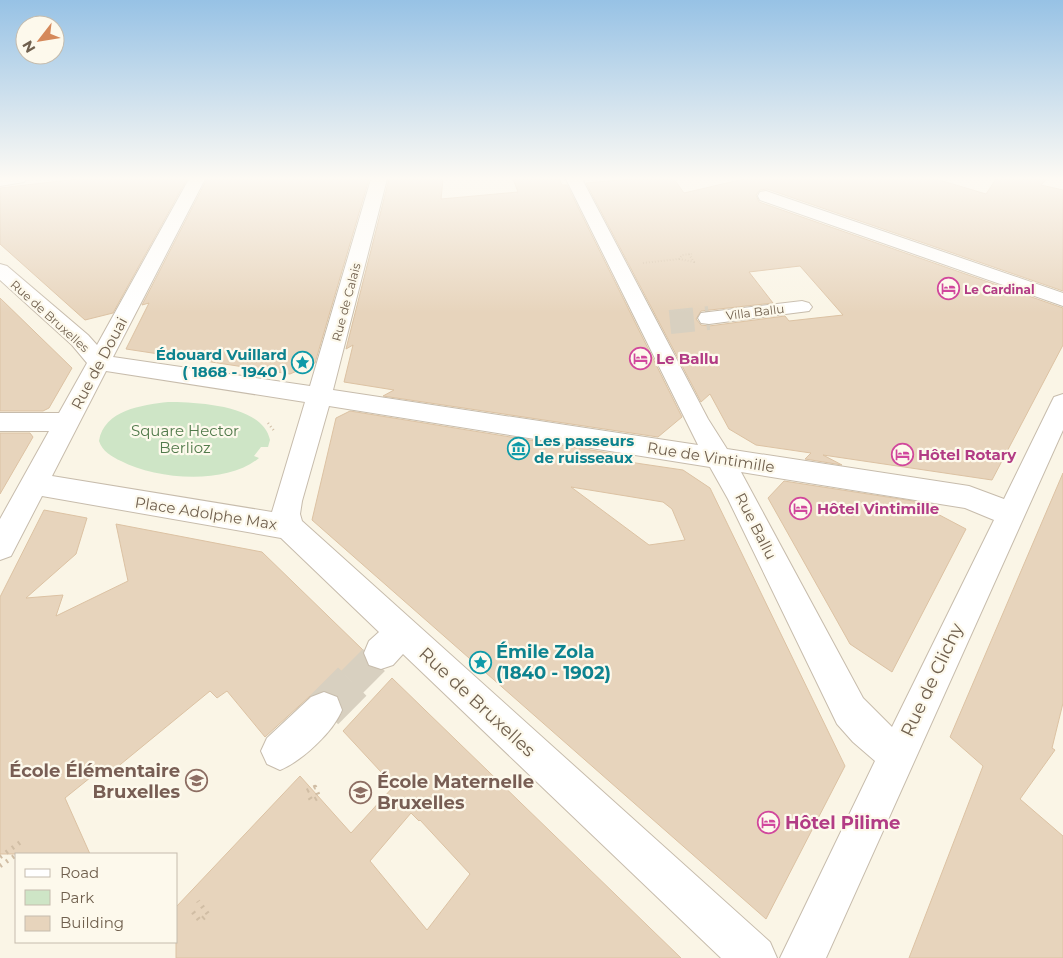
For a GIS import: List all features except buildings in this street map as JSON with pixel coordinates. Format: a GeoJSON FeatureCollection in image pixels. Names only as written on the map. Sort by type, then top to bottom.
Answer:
{"type":"FeatureCollection","features":[{"type":"Feature","properties":{"kind":"street","name":"Rue de Douai"},"geometry":{"type":"LineString","coordinates":[[0,547],[174,224]]}},
{"type":"Feature","properties":{"kind":"street","name":"Rue de Calais"},"geometry":{"type":"LineString","coordinates":[[319,396],[367,224]]}},
{"type":"Feature","properties":{"kind":"street","name":"Rue Ballu"},"geometry":{"type":"LineString","coordinates":[[601,224],[660,324],[697,421],[721,460],[850,711],[866,729],[897,755]]}},
{"type":"Feature","properties":{"kind":"street"},"geometry":{"type":"LineString","coordinates":[[845,224],[1063,300]]}},
{"type":"Feature","properties":{"kind":"street","name":"Rue de Bruxelles"},"geometry":{"type":"LineString","coordinates":[[0,270],[80,340],[99,362]]}},
{"type":"Feature","properties":{"kind":"street","name":"Villa Ballu"},"geometry":{"type":"LineString","coordinates":[[709,318],[802,306]]}},
{"type":"Feature","properties":{"kind":"street"},"geometry":{"type":"LineString","coordinates":[[99,362],[319,396]]}},
{"type":"Feature","properties":{"kind":"street","name":"Rue de Vintimille"},"geometry":{"type":"LineString","coordinates":[[319,396],[721,460],[969,497],[1010,514]]}},
{"type":"Feature","properties":{"kind":"street","name":"Place Adolphe Max"},"geometry":{"type":"LineString","coordinates":[[35,484],[289,527],[286,514],[288,501],[319,396]]}},
{"type":"Feature","properties":{"kind":"street","name":"Rue de Clichy"},"geometry":{"type":"LineString","coordinates":[[803,958],[1063,403]]}},
{"type":"Feature","properties":{"kind":"street"},"geometry":{"type":"LineString","coordinates":[[0,422],[68,422]]}},
{"type":"Feature","properties":{"kind":"street","name":"Rue de Bruxelles"},"geometry":{"type":"LineString","coordinates":[[289,527],[392,643],[754,958]]}},
{"type":"Feature","properties":{"kind":"street"},"geometry":{"type":"LineString","coordinates":[[280,751],[324,710]]}},
{"type":"Feature","properties":{"kind":"path"},"geometry":{"type":"LineString","coordinates":[[638,260],[642,263],[679,259],[694,262],[690,254],[682,255],[679,259]]}},
{"type":"Feature","properties":{"kind":"path"},"geometry":{"type":"LineString","coordinates":[[268,423],[275,432]]}},
{"type":"Feature","properties":{"kind":"path"},"geometry":{"type":"LineString","coordinates":[[0,856],[22,841]]}},
{"type":"Feature","properties":{"kind":"path"},"geometry":{"type":"LineString","coordinates":[[0,866],[15,856]]}},
{"type":"Feature","properties":{"kind":"path"},"geometry":{"type":"LineString","coordinates":[[193,912],[200,921],[208,914],[198,901]]}},
{"type":"Feature","properties":{"kind":"green space","name":"Square Hector Berlioz"},"geometry":{"type":"Polygon","coordinates":[[[168,402],[211,405],[242,413],[255,419],[265,428],[270,440],[268,447],[261,447],[254,456],[259,458],[245,467],[229,473],[192,477],[172,476],[136,467],[114,458],[102,448],[99,441],[102,431],[108,422],[116,416],[136,407],[168,402]]]}},
{"type":"Feature","properties":{"kind":"tunnel"},"geometry":{"type":"LineString","coordinates":[[670,322],[709,318]]}},
{"type":"Feature","properties":{"kind":"tunnel"},"geometry":{"type":"LineString","coordinates":[[324,710],[381,653]]}},
{"type":"Feature","properties":{"kind":"place","name":"Le Cardinal"},"geometry":{"type":"Point","coordinates":[948,289]}},
{"type":"Feature","properties":{"kind":"place","name":"Le Ballu"},"geometry":{"type":"Point","coordinates":[640,358]}},
{"type":"Feature","properties":{"kind":"place","name":"Édouard Vuillard ( 1868 - 1940 )"},"geometry":{"type":"Point","coordinates":[303,363]}},
{"type":"Feature","properties":{"kind":"place","name":"Les passeurs de ruisseaux"},"geometry":{"type":"Point","coordinates":[518,449]}},
{"type":"Feature","properties":{"kind":"place","name":"Hôtel Rotary"},"geometry":{"type":"Point","coordinates":[902,454]}},
{"type":"Feature","properties":{"kind":"place","name":"Hôtel Vintimille"},"geometry":{"type":"Point","coordinates":[801,508]}},
{"type":"Feature","properties":{"kind":"place","name":"Émile Zola (1840 - 1902)"},"geometry":{"type":"Point","coordinates":[480,662]}},
{"type":"Feature","properties":{"kind":"place","name":"École Élémentaire Bruxelles"},"geometry":{"type":"Point","coordinates":[196,781]}},
{"type":"Feature","properties":{"kind":"place","name":"École Maternelle Bruxelles"},"geometry":{"type":"Point","coordinates":[361,792]}},
{"type":"Feature","properties":{"kind":"place","name":"Hôtel Pilime"},"geometry":{"type":"Point","coordinates":[769,823]}}]}
